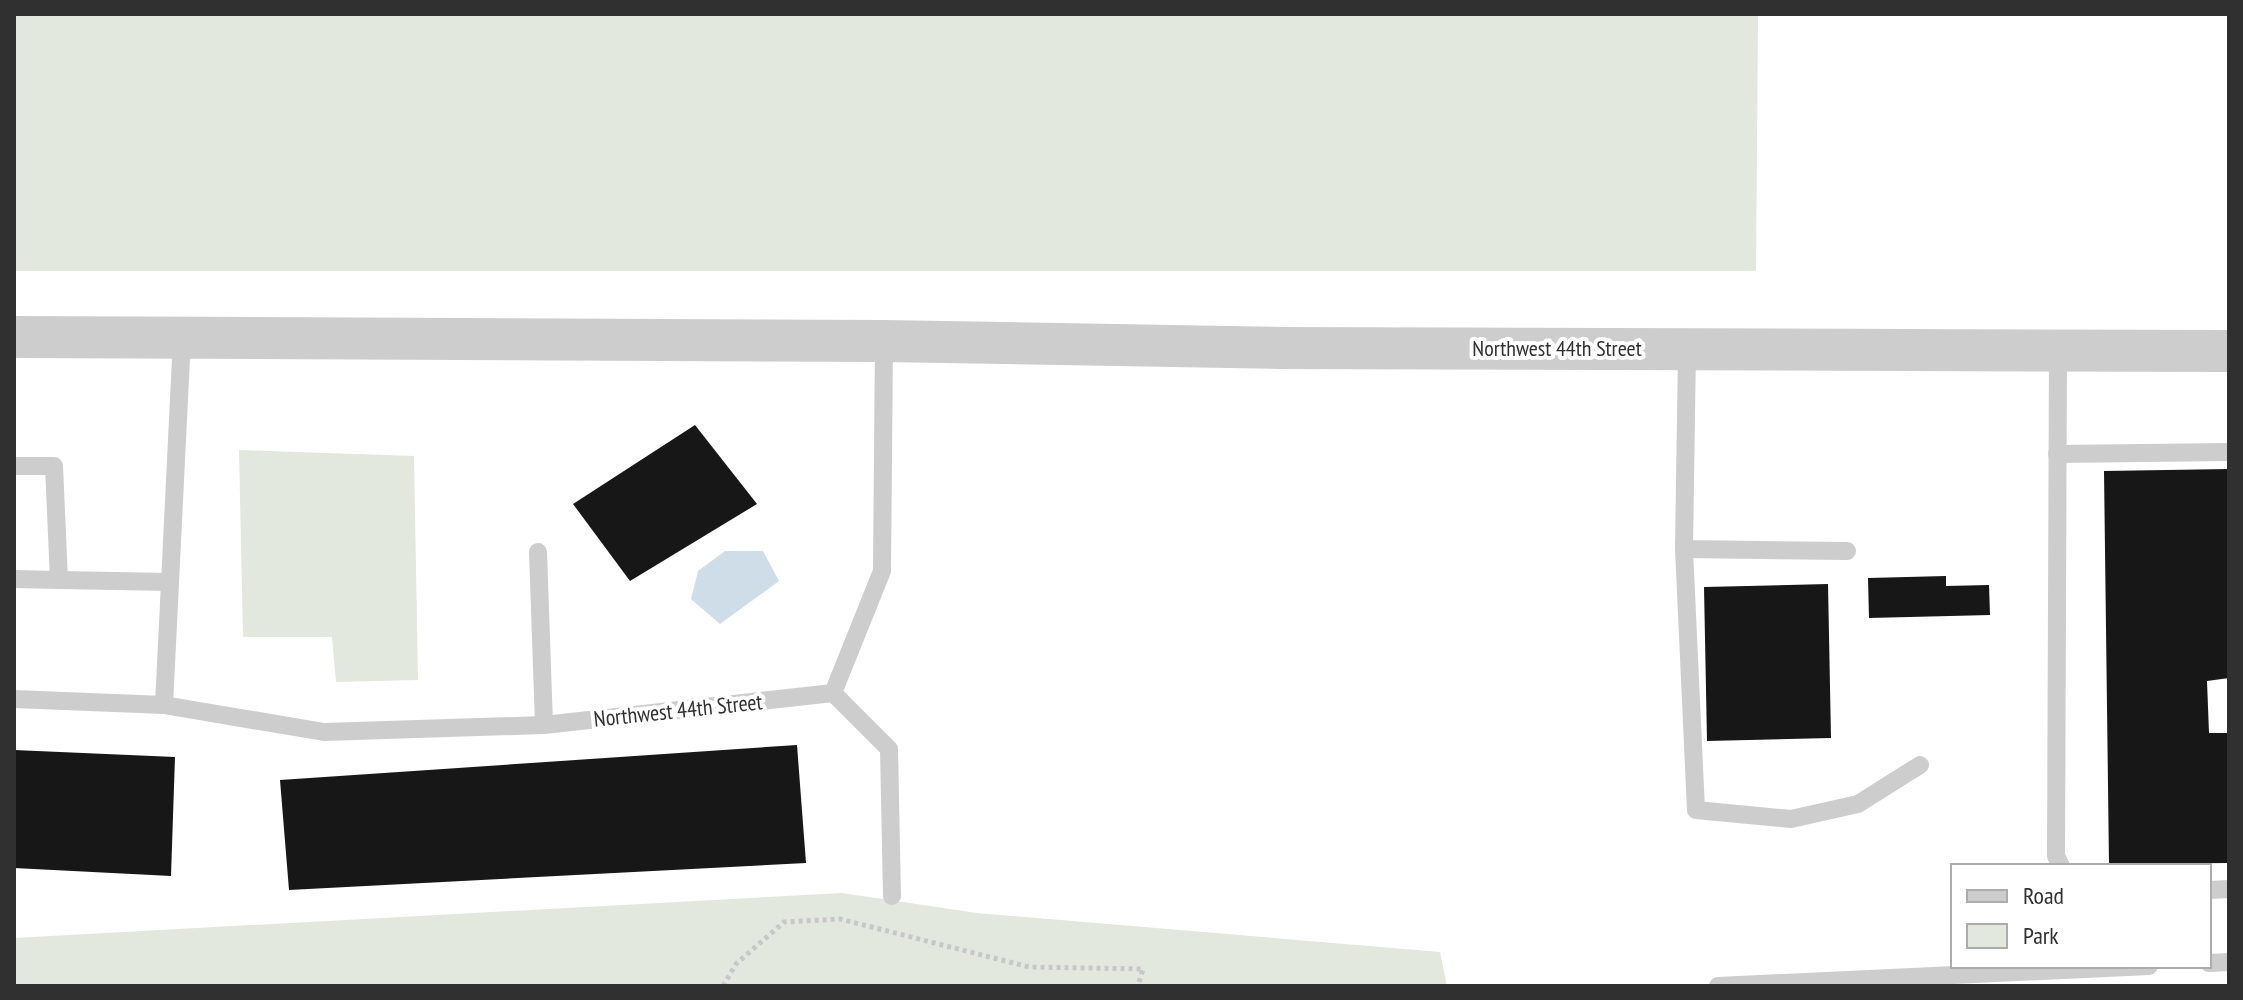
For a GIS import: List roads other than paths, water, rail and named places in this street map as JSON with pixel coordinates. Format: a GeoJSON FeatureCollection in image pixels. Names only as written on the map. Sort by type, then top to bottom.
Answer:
{"type":"FeatureCollection","features":[{"type":"Feature","properties":{"kind":"street","name":"Northwest 44th Street"},"geometry":{"type":"LineString","coordinates":[[14,337],[884,341],[1297,348],[2229,351]]}},
{"type":"Feature","properties":{"kind":"lane"},"geometry":{"type":"LineString","coordinates":[[164,705],[182,338]]}},
{"type":"Feature","properties":{"kind":"lane"},"geometry":{"type":"LineString","coordinates":[[884,341],[882,571],[833,693],[889,749],[892,896]]}},
{"type":"Feature","properties":{"kind":"lane"},"geometry":{"type":"LineString","coordinates":[[1687,349],[1684,549],[1696,810],[1791,819],[1858,804],[1920,765]]}},
{"type":"Feature","properties":{"kind":"lane"},"geometry":{"type":"LineString","coordinates":[[2058,350],[2056,856],[2060,864]]}},
{"type":"Feature","properties":{"kind":"lane"},"geometry":{"type":"LineString","coordinates":[[2057,454],[2229,452]]}},
{"type":"Feature","properties":{"kind":"lane"},"geometry":{"type":"LineString","coordinates":[[14,466],[54,466],[59,580]]}},
{"type":"Feature","properties":{"kind":"lane"},"geometry":{"type":"LineString","coordinates":[[1684,549],[1847,551]]}},
{"type":"Feature","properties":{"kind":"lane"},"geometry":{"type":"LineString","coordinates":[[538,552],[544,725]]}},
{"type":"Feature","properties":{"kind":"lane"},"geometry":{"type":"LineString","coordinates":[[14,579],[170,582]]}},
{"type":"Feature","properties":{"kind":"lane","name":"Northwest 44th Street"},"geometry":{"type":"LineString","coordinates":[[14,699],[164,705],[324,732],[544,725],[833,693]]}},
{"type":"Feature","properties":{"kind":"lane"},"geometry":{"type":"LineString","coordinates":[[1718,986],[2106,968]]}}]}
